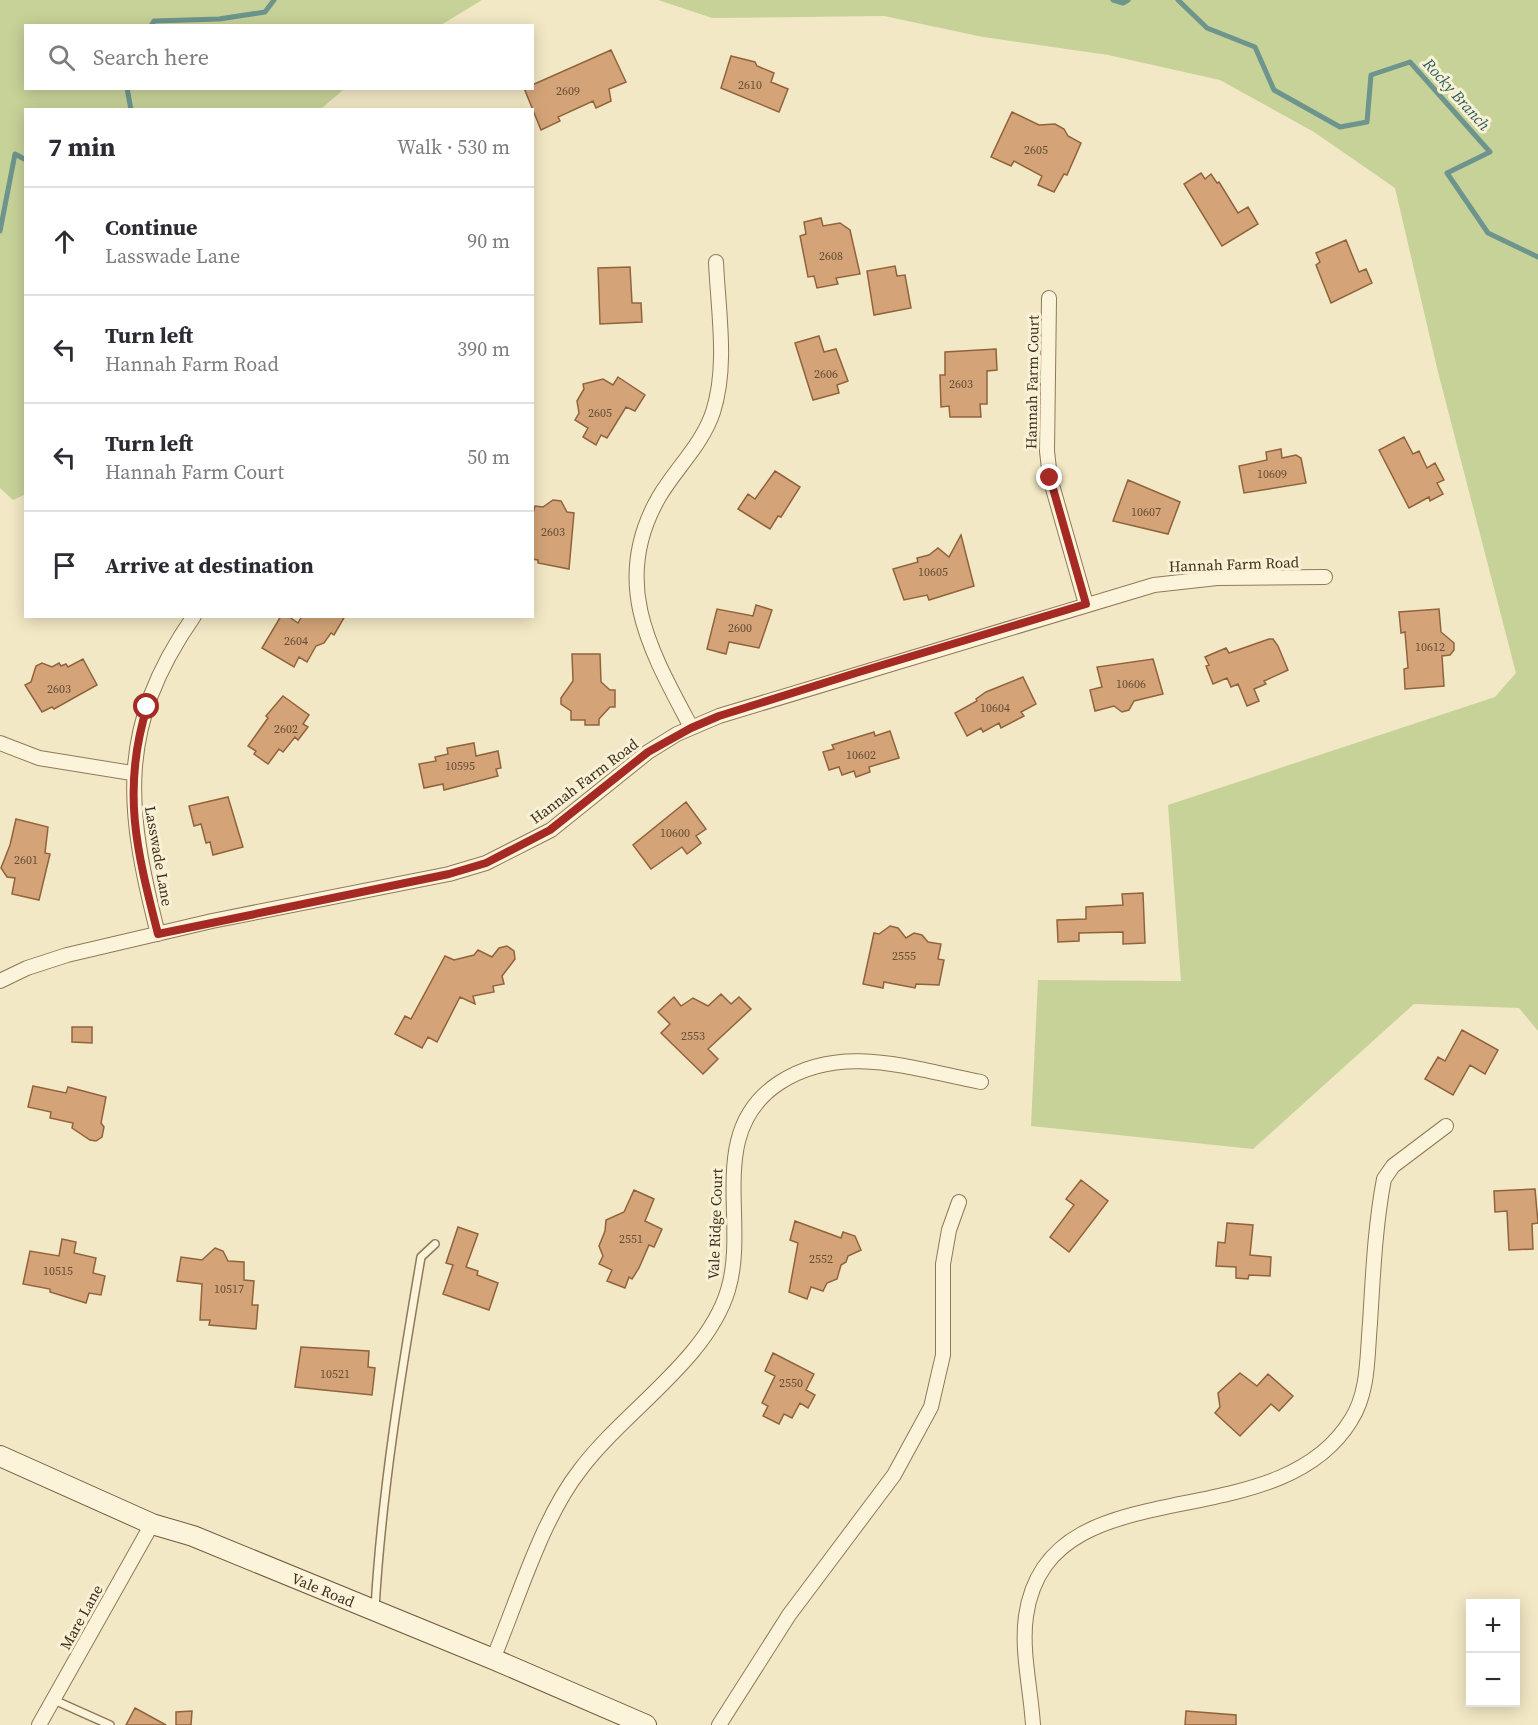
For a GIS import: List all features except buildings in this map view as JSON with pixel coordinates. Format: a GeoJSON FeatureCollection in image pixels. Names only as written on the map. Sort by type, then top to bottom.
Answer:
{"type":"FeatureCollection","features":[{"type":"Feature","properties":{"kind":"main road","name":"Vale Road"},"geometry":{"type":"LineString","coordinates":[[0,1456],[152,1524],[194,1536],[493,1659],[645,1725]]}},
{"type":"Feature","properties":{"kind":"street"},"geometry":{"type":"LineString","coordinates":[[691,728],[665,679],[644,630],[634,584],[636,559],[657,500],[690,455],[713,412],[720,366],[716,262]]}},
{"type":"Feature","properties":{"kind":"street","name":"Hannah Farm Court"},"geometry":{"type":"LineString","coordinates":[[1049,298],[1047,451],[1050,478],[1086,604]]}},
{"type":"Feature","properties":{"kind":"street","name":"Hannah Farm Road"},"geometry":{"type":"LineString","coordinates":[[0,981],[63,956],[449,874],[486,863],[550,830],[648,752],[691,728],[719,716],[859,672],[1086,604],[1179,580],[1325,577]]}},
{"type":"Feature","properties":{"kind":"street","name":"Lasswade Lane"},"geometry":{"type":"LineString","coordinates":[[158,934],[136,833],[132,773],[137,740],[155,687],[163,667],[193,618]]}},
{"type":"Feature","properties":{"kind":"street"},"geometry":{"type":"LineString","coordinates":[[0,743],[39,758],[132,773]]}},
{"type":"Feature","properties":{"kind":"street","name":"Vale Ridge Court"},"geometry":{"type":"LineString","coordinates":[[493,1659],[549,1525],[579,1470],[613,1432],[693,1352],[715,1323],[729,1288],[733,1254],[733,1173],[737,1145],[749,1114],[762,1098],[778,1084],[806,1067],[841,1059],[875,1062],[981,1082]]}},
{"type":"Feature","properties":{"kind":"street"},"geometry":{"type":"LineString","coordinates":[[1033,1725],[1025,1632],[1026,1616],[1040,1572],[1051,1557],[1082,1533],[1109,1521],[1239,1493],[1275,1480],[1318,1455],[1343,1432],[1352,1419],[1366,1379],[1384,1179],[1393,1166],[1446,1126]]}},
{"type":"Feature","properties":{"kind":"street"},"geometry":{"type":"LineString","coordinates":[[719,1725],[789,1615],[894,1475],[931,1407],[943,1355],[943,1264],[949,1230],[959,1202]]}},
{"type":"Feature","properties":{"kind":"street","name":"Mare Lane"},"geometry":{"type":"LineString","coordinates":[[39,1725],[152,1524]]}},
{"type":"Feature","properties":{"kind":"lane"},"geometry":{"type":"LineString","coordinates":[[375,1611],[378,1551],[399,1384],[422,1257],[435,1244]]}},
{"type":"Feature","properties":{"kind":"lane"},"geometry":{"type":"LineString","coordinates":[[54,1700],[110,1725]]}},
{"type":"Feature","properties":{"kind":"green space"},"geometry":{"type":"Polygon","coordinates":[[[0,0],[482,0],[443,24],[24,24],[24,90],[343,90],[322,108],[24,108],[24,495],[13,500],[0,488],[0,0]]]}},
{"type":"Feature","properties":{"kind":"green space"},"geometry":{"type":"Polygon","coordinates":[[[658,0],[1538,0],[1538,1031],[1519,1008],[1414,1004],[1253,1149],[1031,1126],[1038,980],[1181,981],[1168,805],[1495,697],[1516,673],[1438,372],[1395,188],[1314,132],[1220,80],[1108,55],[983,37],[884,16],[712,18],[658,0]]]}},
{"type":"Feature","properties":{"kind":"waterway","name":"Rocky Branch"},"geometry":{"type":"LineString","coordinates":[[152,24],[154,21],[219,19],[265,12],[274,0]]}},
{"type":"Feature","properties":{"kind":"waterway","name":"Rocky Branch"},"geometry":{"type":"LineString","coordinates":[[1113,0],[1123,3],[1128,0]]}},
{"type":"Feature","properties":{"kind":"waterway","name":"Rocky Branch"},"geometry":{"type":"LineString","coordinates":[[1178,0],[1207,28],[1255,47],[1274,90],[1340,127],[1367,122],[1371,75],[1410,62],[1490,152],[1447,173],[1488,233],[1538,257]]}},
{"type":"Feature","properties":{"kind":"waterway","name":"Rocky Branch"},"geometry":{"type":"LineString","coordinates":[[127,90],[131,108]]}},
{"type":"Feature","properties":{"kind":"waterway","name":"Rocky Branch"},"geometry":{"type":"LineString","coordinates":[[0,231],[15,154],[24,159]]}},
{"type":"Feature","properties":{"kind":"route"},"geometry":{"type":"LineString","coordinates":[[147,707],[137,740],[132,773],[132,805],[146,889],[158,934],[212,921],[449,874],[486,863],[520,848],[567,819],[648,752],[677,734],[719,716],[1086,604],[1050,478]]}}]}
